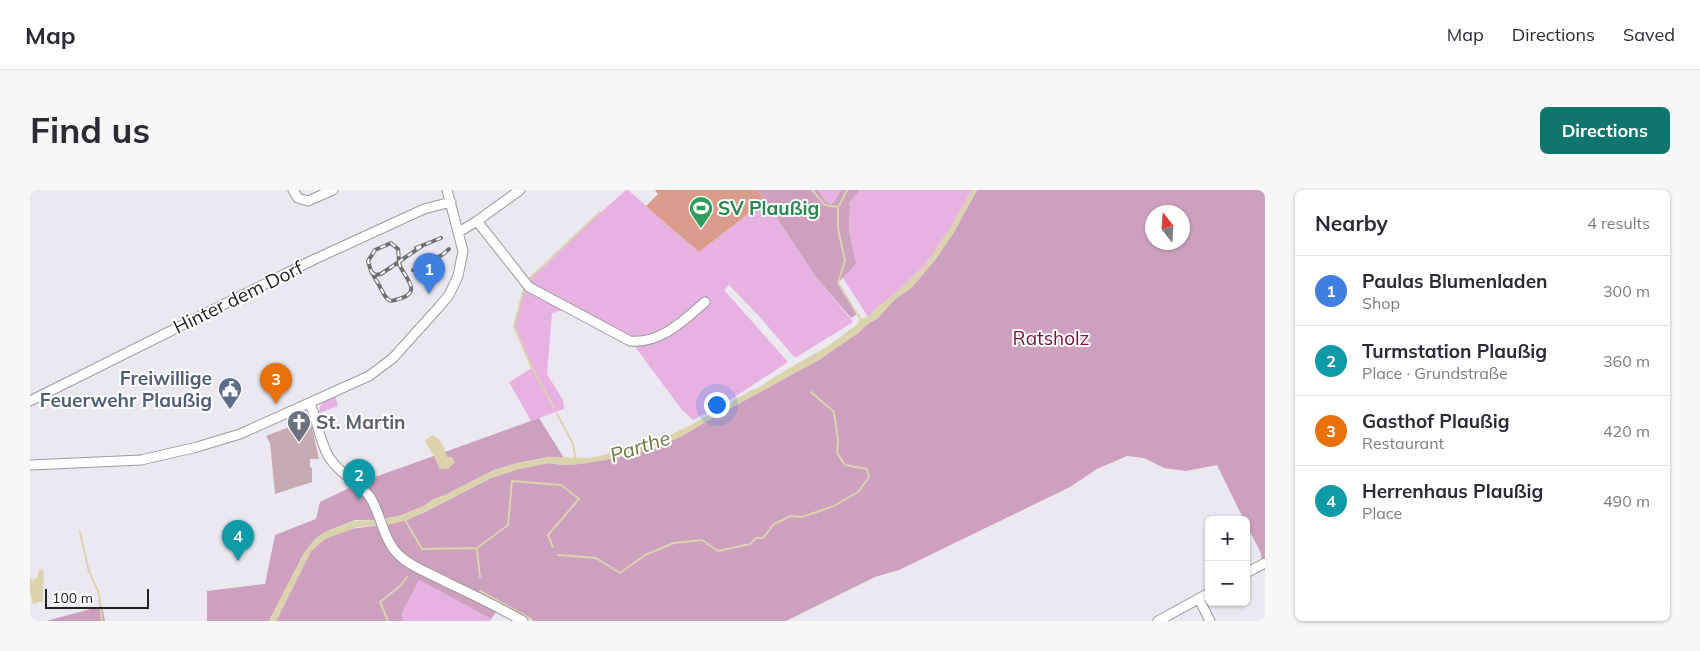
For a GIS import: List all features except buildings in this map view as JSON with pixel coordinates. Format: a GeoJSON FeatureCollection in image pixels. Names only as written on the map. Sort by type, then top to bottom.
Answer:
{"type":"FeatureCollection","features":[{"type":"Feature","properties":{"kind":"street"},"geometry":{"type":"LineString","coordinates":[[293,190],[298,198],[308,201],[333,190]]}},
{"type":"Feature","properties":{"kind":"street"},"geometry":{"type":"LineString","coordinates":[[30,465],[141,460],[158,457],[240,434],[369,376],[393,358],[438,308],[449,295],[458,276],[463,251],[447,190]]}},
{"type":"Feature","properties":{"kind":"street"},"geometry":{"type":"LineString","coordinates":[[459,232],[477,222],[520,190]]}},
{"type":"Feature","properties":{"kind":"street","name":"Hinter dem Dorf"},"geometry":{"type":"LineString","coordinates":[[30,401],[70,383],[138,346],[312,260],[424,209],[451,202]]}},
{"type":"Feature","properties":{"kind":"street"},"geometry":{"type":"LineString","coordinates":[[477,222],[529,287],[630,341],[641,342],[665,334],[705,302]]}},
{"type":"Feature","properties":{"kind":"street"},"geometry":{"type":"LineString","coordinates":[[310,404],[329,457],[346,476],[369,496],[378,511],[385,531],[396,552],[412,565],[487,601],[523,621]]}},
{"type":"Feature","properties":{"kind":"street"},"geometry":{"type":"LineString","coordinates":[[1250,571],[1264,566]]}},
{"type":"Feature","properties":{"kind":"street"},"geometry":{"type":"LineString","coordinates":[[1158,621],[1205,595]]}},
{"type":"Feature","properties":{"kind":"street"},"geometry":{"type":"LineString","coordinates":[[1199,598],[1210,621]]}},
{"type":"Feature","properties":{"kind":"shaded area"},"geometry":{"type":"Polygon","coordinates":[[[626,190],[699,252],[765,201],[815,276],[853,322],[795,358],[729,285],[724,290],[788,362],[719,407],[693,420],[682,410],[636,348],[629,342],[566,309],[552,313],[547,374],[563,400],[564,409],[531,421],[509,382],[532,368],[514,326],[524,289],[528,280],[626,190]]]}},
{"type":"Feature","properties":{"kind":"shaded area","name":"SV Plaußig"},"geometry":{"type":"Polygon","coordinates":[[[655,190],[758,190],[765,201],[699,252],[646,206],[658,194],[655,190]]]}},
{"type":"Feature","properties":{"kind":"shaded area"},"geometry":{"type":"Polygon","coordinates":[[[818,190],[841,190],[835,201],[831,204],[826,202],[818,190]]]}},
{"type":"Feature","properties":{"kind":"shaded area"},"geometry":{"type":"Polygon","coordinates":[[[860,190],[972,190],[951,227],[926,264],[868,317],[843,278],[856,264],[849,229],[849,203],[860,190]]]}},
{"type":"Feature","properties":{"kind":"shaded area"},"geometry":{"type":"Polygon","coordinates":[[[972,190],[977,190],[954,232],[935,260],[912,287],[893,301],[878,318],[820,359],[682,436],[654,449],[580,464],[548,463],[519,469],[491,478],[408,520],[391,524],[358,527],[325,539],[311,551],[276,621],[269,621],[304,553],[315,539],[325,532],[354,521],[399,516],[424,506],[432,500],[494,470],[517,463],[549,457],[590,458],[652,444],[758,388],[828,346],[858,324],[860,319],[868,317],[926,264],[951,227],[972,190]]]}},
{"type":"Feature","properties":{"kind":"shaded area"},"geometry":{"type":"Polygon","coordinates":[[[335,395],[338,406],[319,413],[322,404],[335,395]]]}},
{"type":"Feature","properties":{"kind":"shaded area"},"geometry":{"type":"Polygon","coordinates":[[[305,421],[311,423],[319,459],[310,459],[312,482],[275,494],[270,443],[266,436],[305,421]]]}},
{"type":"Feature","properties":{"kind":"shaded area"},"geometry":{"type":"Polygon","coordinates":[[[433,435],[442,444],[447,457],[452,457],[455,462],[448,469],[439,469],[425,440],[433,435]]]}},
{"type":"Feature","properties":{"kind":"shaded area"},"geometry":{"type":"Polygon","coordinates":[[[39,570],[43,570],[44,574],[43,601],[33,604],[30,592],[30,576],[32,580],[37,578],[39,570]]]}},
{"type":"Feature","properties":{"kind":"shaded area"},"geometry":{"type":"Polygon","coordinates":[[[419,580],[491,619],[490,621],[403,621],[402,613],[419,580]]]}},
{"type":"Feature","properties":{"kind":"green space"},"geometry":{"type":"Polygon","coordinates":[[[758,190],[818,190],[826,202],[831,204],[835,201],[841,190],[860,190],[849,203],[849,229],[856,264],[838,283],[857,314],[851,318],[815,276],[758,190]]]}},
{"type":"Feature","properties":{"kind":"green space","name":"Ratsholz"},"geometry":{"type":"Polygon","coordinates":[[[977,190],[1265,190],[1265,570],[1262,565],[1261,553],[1250,532],[1250,516],[1242,516],[1217,465],[1186,471],[1164,468],[1144,458],[1127,456],[1097,469],[1070,487],[899,570],[875,577],[786,621],[534,621],[503,603],[491,619],[419,580],[402,613],[403,621],[276,621],[311,551],[325,539],[349,529],[391,524],[421,514],[491,478],[519,469],[548,463],[580,464],[617,458],[662,445],[682,436],[820,359],[858,333],[878,318],[893,301],[912,287],[935,260],[954,232],[977,190]]]}},
{"type":"Feature","properties":{"kind":"green space"},"geometry":{"type":"Polygon","coordinates":[[[539,418],[564,458],[549,457],[517,463],[494,470],[432,500],[424,506],[399,516],[376,520],[355,520],[325,532],[315,539],[304,553],[269,621],[207,621],[207,591],[265,584],[275,535],[316,519],[320,502],[364,481],[539,418]]]}},
{"type":"Feature","properties":{"kind":"green space"},"geometry":{"type":"Polygon","coordinates":[[[102,606],[105,621],[46,621],[102,606]]]}},
{"type":"Feature","properties":{"kind":"waterway"},"geometry":{"type":"LineString","coordinates":[[812,190],[825,205],[838,207],[838,229],[845,261],[838,283],[861,320]]}},
{"type":"Feature","properties":{"kind":"waterway"},"geometry":{"type":"LineString","coordinates":[[839,206],[847,190]]}},
{"type":"Feature","properties":{"kind":"waterway"},"geometry":{"type":"LineString","coordinates":[[528,280],[600,212]]}},
{"type":"Feature","properties":{"kind":"waterway"},"geometry":{"type":"LineString","coordinates":[[524,289],[514,326],[532,368],[554,408]]}},
{"type":"Feature","properties":{"kind":"waterway"},"geometry":{"type":"LineString","coordinates":[[558,555],[596,558],[620,573],[645,555],[674,543],[702,540],[718,551],[750,544],[756,538],[763,538],[774,524],[791,516],[802,517],[834,506],[858,492],[869,477],[867,469],[845,465],[837,453],[838,441],[834,412],[811,392]]}},
{"type":"Feature","properties":{"kind":"waterway"},"geometry":{"type":"LineString","coordinates":[[557,414],[573,444],[576,460]]}},
{"type":"Feature","properties":{"kind":"waterway"},"geometry":{"type":"LineString","coordinates":[[405,520],[422,549],[477,548],[508,525],[512,481],[561,485],[579,499],[548,535],[553,547]]}},
{"type":"Feature","properties":{"kind":"waterway"},"geometry":{"type":"LineString","coordinates":[[80,532],[88,568],[99,594],[102,621]]}},
{"type":"Feature","properties":{"kind":"waterway"},"geometry":{"type":"LineString","coordinates":[[477,550],[480,577]]}},
{"type":"Feature","properties":{"kind":"waterway"},"geometry":{"type":"LineString","coordinates":[[388,621],[380,602],[400,586],[407,577]]}},
{"type":"Feature","properties":{"kind":"waterway"},"geometry":{"type":"LineString","coordinates":[[480,591],[531,619]]}},
{"type":"Feature","properties":{"kind":"railway"},"geometry":{"type":"LineString","coordinates":[[416,248],[441,238]]}},
{"type":"Feature","properties":{"kind":"railway"},"geometry":{"type":"LineString","coordinates":[[391,243],[398,249],[400,266],[411,287],[411,291],[408,294],[392,301],[388,300],[385,296],[371,271],[368,261],[375,250],[391,243]]}},
{"type":"Feature","properties":{"kind":"railway"},"geometry":{"type":"LineString","coordinates":[[371,271],[375,275],[381,274],[422,246]]}},
{"type":"Feature","properties":{"kind":"railway"},"geometry":{"type":"LineString","coordinates":[[413,270],[442,255],[449,249]]}},
{"type":"Feature","properties":{"kind":"place","name":"SV Plaußig"},"geometry":{"type":"Point","coordinates":[701,229]}},
{"type":"Feature","properties":{"kind":"place","name":"Paulas Blumenladen"},"geometry":{"type":"Point","coordinates":[429,294]}},
{"type":"Feature","properties":{"kind":"place","name":"Gasthof Plaußig"},"geometry":{"type":"Point","coordinates":[276,404]}},
{"type":"Feature","properties":{"kind":"place","name":"Freiwillige Feuerwehr Plaußig"},"geometry":{"type":"Point","coordinates":[230,410]}},
{"type":"Feature","properties":{"kind":"place","name":"St. Martin"},"geometry":{"type":"Point","coordinates":[299,443]}},
{"type":"Feature","properties":{"kind":"place","name":"Turmstation Plaußig"},"geometry":{"type":"Point","coordinates":[359,500]}},
{"type":"Feature","properties":{"kind":"place","name":"Herrenhaus Plaußig"},"geometry":{"type":"Point","coordinates":[238,561]}},
{"type":"Feature","properties":{"kind":"water label","name":"Parthe"},"geometry":{"type":"Point","coordinates":[640,446]}}]}
